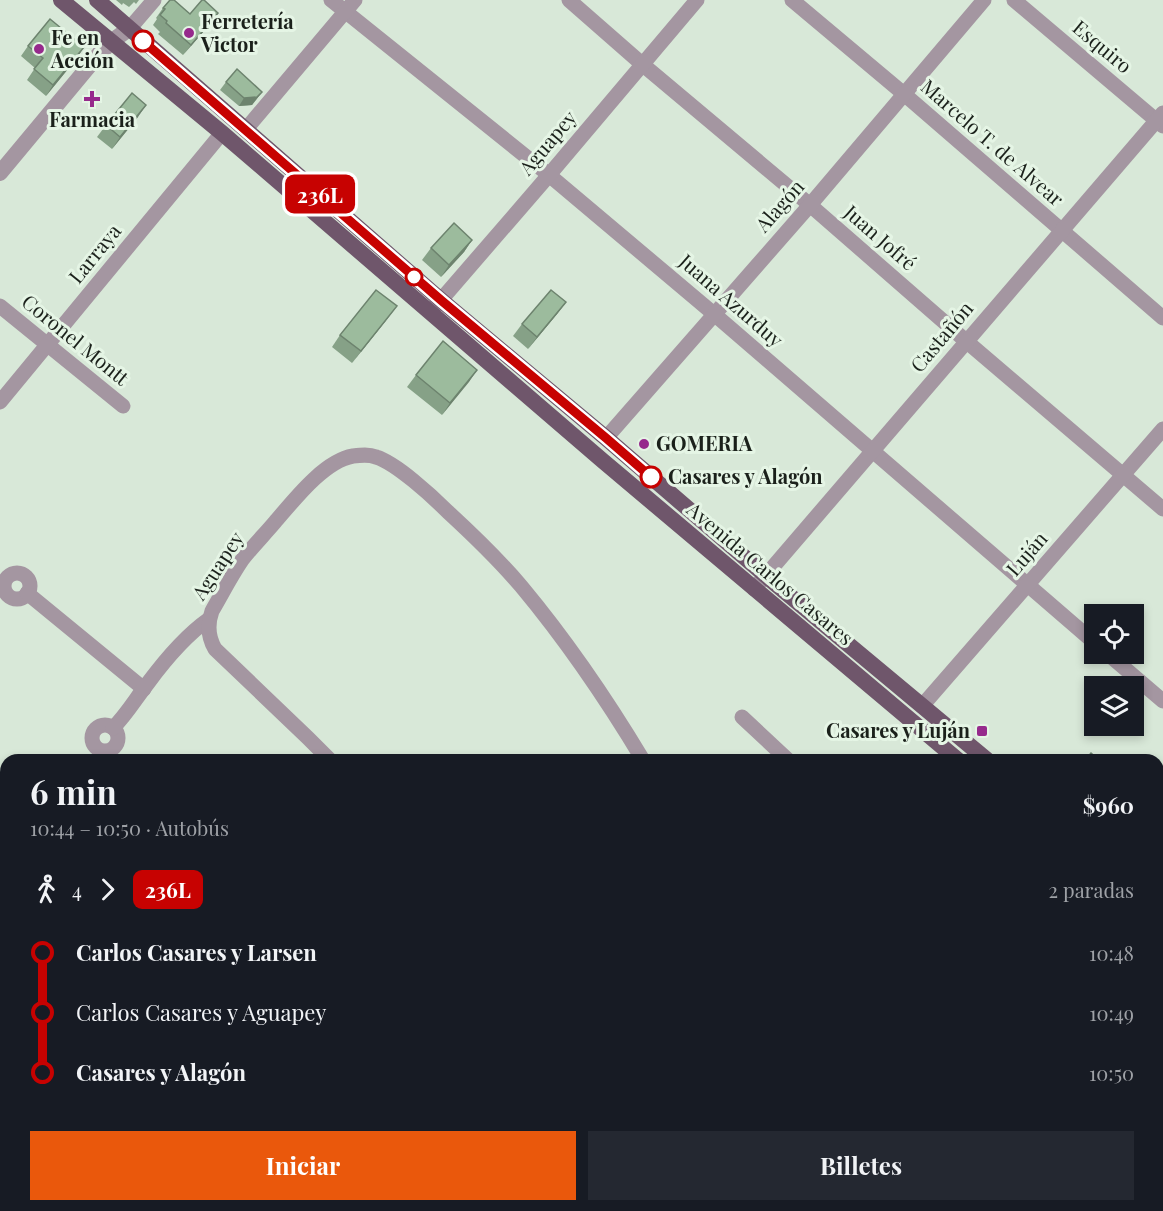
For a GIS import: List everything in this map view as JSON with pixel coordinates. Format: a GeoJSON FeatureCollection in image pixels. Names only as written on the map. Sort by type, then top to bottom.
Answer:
{"type":"FeatureCollection","features":[{"type":"Feature","properties":{"kind":"main road","name":"Avenida Carlos Casares"},"geometry":{"type":"LineString","coordinates":[[61,0],[436,307],[606,438],[765,575],[980,754]]}},
{"type":"Feature","properties":{"kind":"main road","name":"Avenida Carlos Casares"},"geometry":{"type":"LineString","coordinates":[[97,0],[246,129],[436,307],[754,589],[951,754]]}},
{"type":"Feature","properties":{"kind":"street"},"geometry":{"type":"LineString","coordinates":[[0,173],[99,54],[130,28],[154,0]]}},
{"type":"Feature","properties":{"kind":"street","name":"Juana Azurduy"},"geometry":{"type":"LineString","coordinates":[[331,0],[350,6],[714,314],[1084,634]]}},
{"type":"Feature","properties":{"kind":"street","name":"Juan Jofré"},"geometry":{"type":"LineString","coordinates":[[569,0],[1163,509]]}},
{"type":"Feature","properties":{"kind":"street","name":"Aguapey"},"geometry":{"type":"LineString","coordinates":[[436,307],[697,0]]}},
{"type":"Feature","properties":{"kind":"street","name":"Marcelo T. de Alvear"},"geometry":{"type":"LineString","coordinates":[[792,0],[904,93],[1163,318]]}},
{"type":"Feature","properties":{"kind":"street","name":"Alagón"},"geometry":{"type":"LineString","coordinates":[[606,438],[810,205],[984,0]]}},
{"type":"Feature","properties":{"kind":"street","name":"Esquiro"},"geometry":{"type":"LineString","coordinates":[[1014,0],[1161,120]]}},
{"type":"Feature","properties":{"kind":"street"},"geometry":{"type":"LineString","coordinates":[[246,129],[350,6]]}},
{"type":"Feature","properties":{"kind":"street","name":"Castañón"},"geometry":{"type":"LineString","coordinates":[[754,589],[1061,231],[1161,120]]}},
{"type":"Feature","properties":{"kind":"street","name":"Larraya"},"geometry":{"type":"LineString","coordinates":[[0,402],[222,133]]}},
{"type":"Feature","properties":{"kind":"street","name":"Coronel Montt"},"geometry":{"type":"LineString","coordinates":[[0,306],[123,406]]}},
{"type":"Feature","properties":{"kind":"street","name":"Luján"},"geometry":{"type":"LineString","coordinates":[[922,706],[1163,429]]}},
{"type":"Feature","properties":{"kind":"street","name":"Aguapey"},"geometry":{"type":"LineString","coordinates":[[324,754],[215,649],[210,641],[209,619],[242,561],[269,528],[318,476],[340,460],[364,455],[377,457],[392,465],[432,496],[483,545],[519,584],[598,689],[639,754]]}},
{"type":"Feature","properties":{"kind":"street"},"geometry":{"type":"LineString","coordinates":[[27,593],[144,689]]}},
{"type":"Feature","properties":{"kind":"street"},"geometry":{"type":"LineString","coordinates":[[113,728],[184,640],[209,619]]}},
{"type":"Feature","properties":{"kind":"street"},"geometry":{"type":"LineString","coordinates":[[1120,664],[1163,701]]}},
{"type":"Feature","properties":{"kind":"street"},"geometry":{"type":"LineString","coordinates":[[742,717],[782,754]]}},
{"type":"Feature","properties":{"kind":"building"},"geometry":{"type":"Polygon","coordinates":[[[170,0],[174,0],[190,14],[204,0],[218,13],[191,45],[160,15],[170,0]]]}},
{"type":"Feature","properties":{"kind":"building"},"geometry":{"type":"Polygon","coordinates":[[[50,19],[84,47],[53,85],[34,69],[43,58],[28,46],[50,19]]]}},
{"type":"Feature","properties":{"kind":"building"},"geometry":{"type":"Polygon","coordinates":[[[237,69],[262,92],[257,97],[244,98],[226,82],[237,69]]]}},
{"type":"Feature","properties":{"kind":"building"},"geometry":{"type":"Polygon","coordinates":[[[132,93],[146,105],[120,137],[106,125],[132,93]]]}},
{"type":"Feature","properties":{"kind":"building"},"geometry":{"type":"Polygon","coordinates":[[[454,223],[472,240],[449,265],[431,248],[454,223]]]}},
{"type":"Feature","properties":{"kind":"building"},"geometry":{"type":"Polygon","coordinates":[[[376,290],[397,306],[361,351],[340,335],[376,290]]]}},
{"type":"Feature","properties":{"kind":"building"},"geometry":{"type":"Polygon","coordinates":[[[551,290],[566,302],[537,337],[522,324],[551,290]]]}},
{"type":"Feature","properties":{"kind":"building"},"geometry":{"type":"Polygon","coordinates":[[[443,341],[477,370],[450,403],[416,375],[443,341]]]}},
{"type":"Feature","properties":{"kind":"bus line","name":"236L"},"geometry":{"type":"LineString","coordinates":[[143,41],[442,301],[651,477]]}},
{"type":"Feature","properties":{"kind":"place","name":"Ferretería Victor"},"geometry":{"type":"Point","coordinates":[189,33]}},
{"type":"Feature","properties":{"kind":"place","name":"Fe en Acción"},"geometry":{"type":"Point","coordinates":[39,49]}},
{"type":"Feature","properties":{"kind":"place","name":"Farmacia"},"geometry":{"type":"Point","coordinates":[92,99]}},
{"type":"Feature","properties":{"kind":"place","name":"GOMERIA"},"geometry":{"type":"Point","coordinates":[644,444]}},
{"type":"Feature","properties":{"kind":"place","name":"Casares y Alagón"},"geometry":{"type":"Point","coordinates":[651,477]}},
{"type":"Feature","properties":{"kind":"place","name":"Casares y Luján"},"geometry":{"type":"Point","coordinates":[982,731]}}]}
